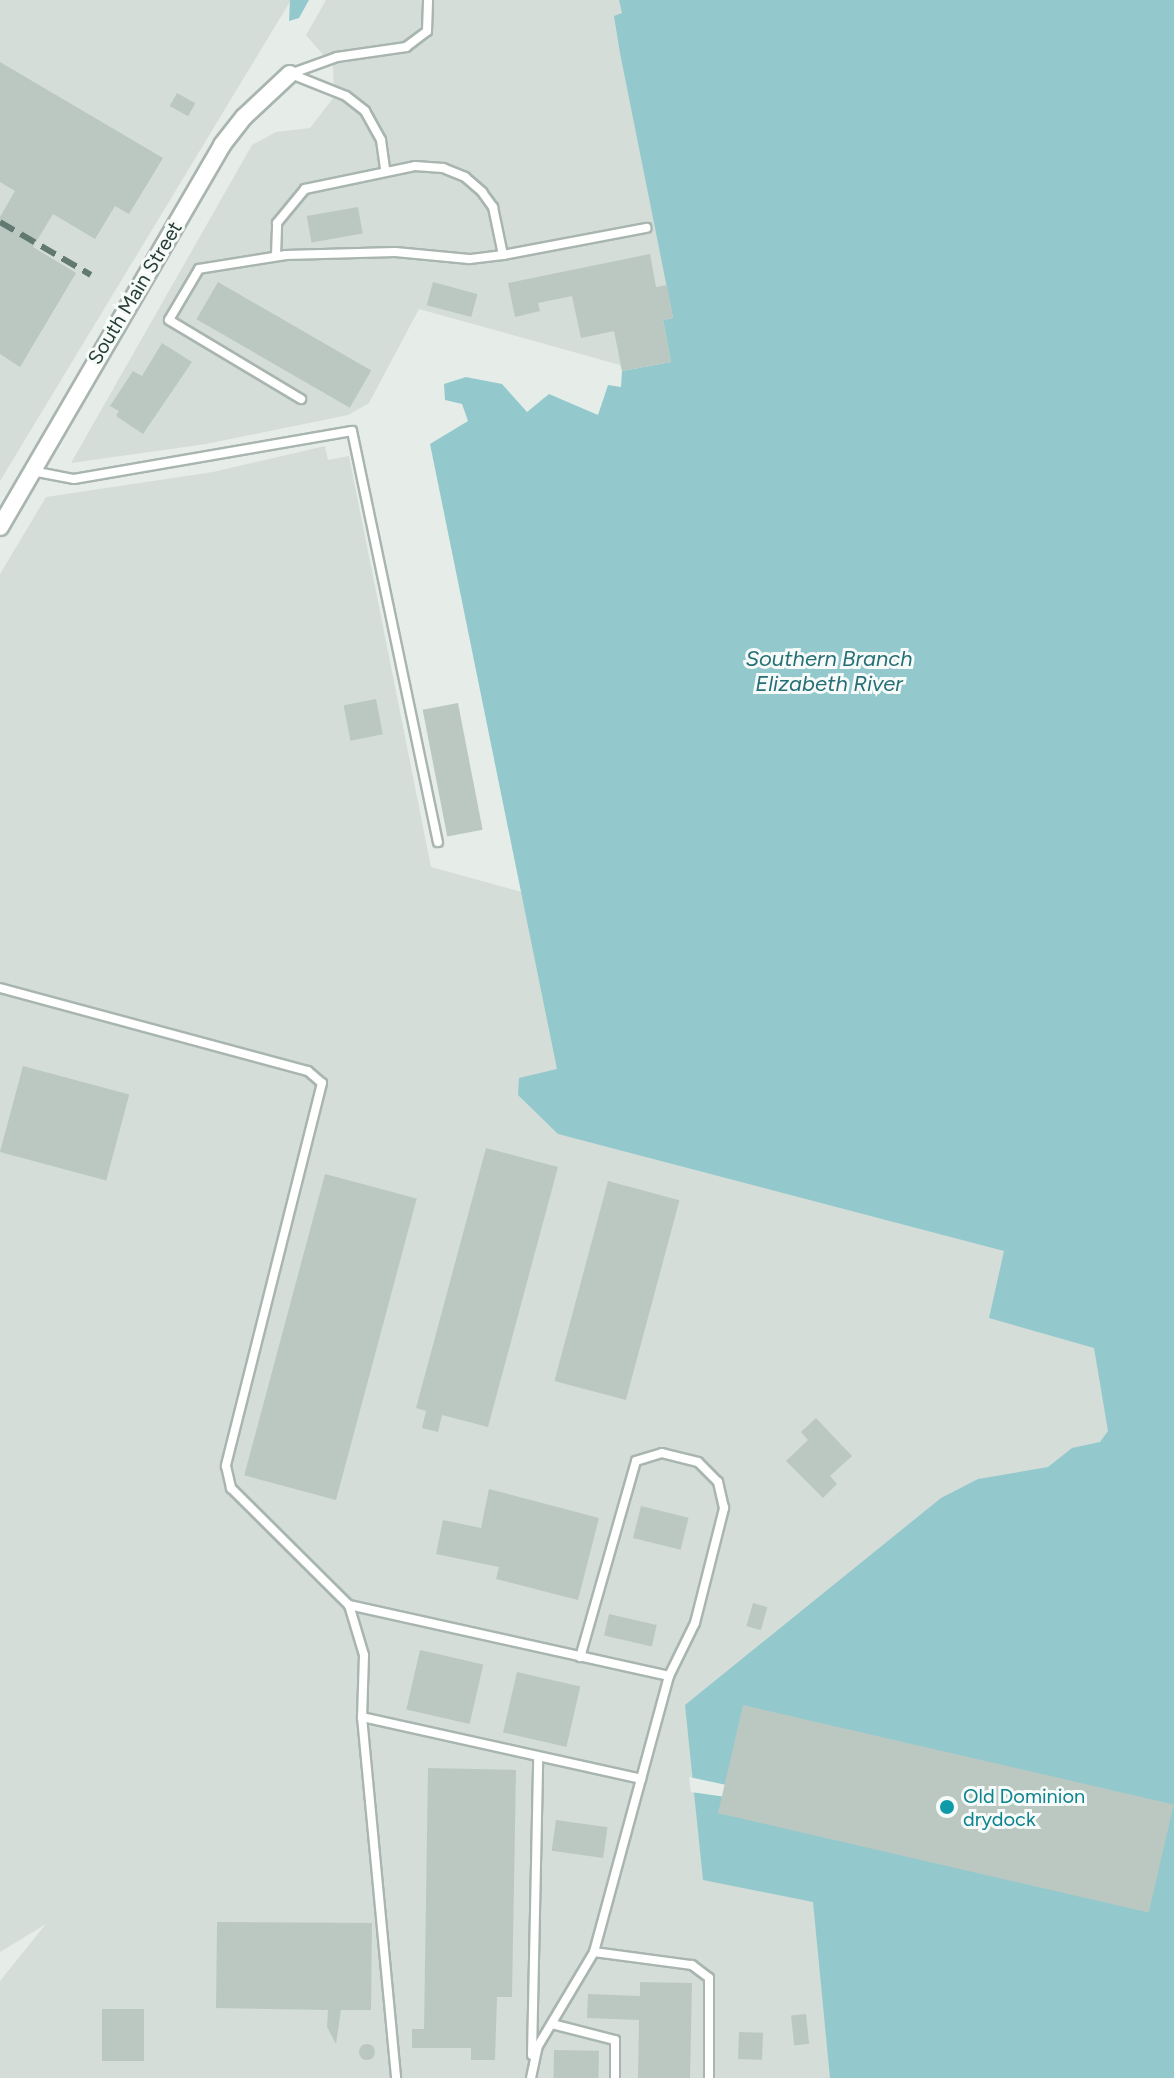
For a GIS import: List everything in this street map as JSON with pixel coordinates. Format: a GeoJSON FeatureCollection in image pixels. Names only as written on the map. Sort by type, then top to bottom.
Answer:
{"type":"FeatureCollection","features":[{"type":"Feature","properties":{"kind":"street","name":"South Main Street"},"geometry":{"type":"LineString","coordinates":[[0,527],[222,145],[244,117],[290,74]]}},
{"type":"Feature","properties":{"kind":"lane"},"geometry":{"type":"LineString","coordinates":[[290,74],[337,57],[406,47],[427,31],[428,0]]}},
{"type":"Feature","properties":{"kind":"lane"},"geometry":{"type":"LineString","coordinates":[[290,74],[346,96],[365,111],[381,140],[385,170]]}},
{"type":"Feature","properties":{"kind":"lane"},"geometry":{"type":"LineString","coordinates":[[276,256],[277,223],[305,189],[385,170],[443,168],[465,177],[493,207],[503,255]]}},
{"type":"Feature","properties":{"kind":"lane"},"geometry":{"type":"LineString","coordinates":[[301,399],[169,320],[199,269],[276,256],[395,252],[469,259],[646,228]]}},
{"type":"Feature","properties":{"kind":"lane"},"geometry":{"type":"LineString","coordinates":[[31,471],[74,479],[352,431],[438,842]]}},
{"type":"Feature","properties":{"kind":"lane"},"geometry":{"type":"LineString","coordinates":[[0,988],[308,1071],[322,1083],[225,1472],[231,1488],[349,1605],[364,1655],[362,1717],[396,2078]]}},
{"type":"Feature","properties":{"kind":"lane"},"geometry":{"type":"LineString","coordinates":[[532,2063],[594,1952],[669,1676],[695,1623],[724,1508],[723,1494],[710,1471],[677,1456],[647,1454],[636,1461],[580,1657]]}},
{"type":"Feature","properties":{"kind":"lane"},"geometry":{"type":"LineString","coordinates":[[349,1605],[669,1676]]}},
{"type":"Feature","properties":{"kind":"lane"},"geometry":{"type":"LineString","coordinates":[[362,1717],[641,1779]]}},
{"type":"Feature","properties":{"kind":"lane"},"geometry":{"type":"LineString","coordinates":[[531,2078],[538,1757]]}},
{"type":"Feature","properties":{"kind":"lane"},"geometry":{"type":"LineString","coordinates":[[594,1952],[692,1965],[709,1978],[709,2078]]}},
{"type":"Feature","properties":{"kind":"lane"},"geometry":{"type":"LineString","coordinates":[[552,2024],[615,2040],[615,2078]]}},
{"type":"Feature","properties":{"kind":"shaded area"},"geometry":{"type":"Polygon","coordinates":[[[0,0],[291,0],[0,481],[0,0]]]}},
{"type":"Feature","properties":{"kind":"shaded area"},"geometry":{"type":"Polygon","coordinates":[[[326,0],[904,0],[766,345],[622,371],[620,365],[419,309],[369,403],[348,415],[206,444],[71,463],[252,145],[276,132],[310,128],[334,97],[333,66],[306,35],[326,0]]]}},
{"type":"Feature","properties":{"kind":"shaded area"},"geometry":{"type":"Polygon","coordinates":[[[325,446],[328,460],[349,456],[431,867],[1114,1055],[1174,2078],[0,2078],[0,1981],[46,1924],[0,1952],[0,574],[46,497],[213,472],[325,446]]]}},
{"type":"Feature","properties":{"kind":"water"},"geometry":{"type":"Polygon","coordinates":[[[290,0],[309,0],[299,18],[289,21],[290,0]]]}},
{"type":"Feature","properties":{"kind":"water","name":"Southern Branch Elizabeth River"},"geometry":{"type":"Polygon","coordinates":[[[619,0],[1174,0],[1174,2078],[830,2078],[813,1902],[703,1880],[685,1705],[941,1498],[978,1479],[1048,1467],[1072,1448],[1100,1442],[1108,1431],[1094,1348],[989,1318],[1004,1251],[558,1134],[518,1095],[519,1078],[557,1069],[430,444],[468,421],[462,404],[445,400],[444,384],[466,377],[502,384],[527,412],[549,394],[598,415],[608,385],[621,387],[622,371],[671,362],[663,320],[673,318],[620,53],[614,16],[622,13],[619,0]]]}},
{"type":"Feature","properties":{"kind":"pier"},"geometry":{"type":"Polygon","coordinates":[[[689,1777],[750,1790],[747,1800],[691,1792],[689,1777]]]}},
{"type":"Feature","properties":{"kind":"building"},"geometry":{"type":"Polygon","coordinates":[[[0,62],[163,158],[129,214],[115,206],[95,239],[53,214],[33,247],[76,273],[20,367],[0,354],[0,217],[15,191],[0,182],[0,62]]]}},
{"type":"Feature","properties":{"kind":"building"},"geometry":{"type":"Polygon","coordinates":[[[177,93],[195,103],[188,116],[170,106],[177,93]]]}},
{"type":"Feature","properties":{"kind":"building"},"geometry":{"type":"Polygon","coordinates":[[[358,207],[363,234],[311,243],[307,216],[358,207]]]}},
{"type":"Feature","properties":{"kind":"building"},"geometry":{"type":"Polygon","coordinates":[[[650,254],[656,287],[667,285],[673,318],[663,320],[671,362],[622,371],[614,331],[581,338],[572,296],[538,303],[540,311],[515,317],[508,283],[650,254]]]}},
{"type":"Feature","properties":{"kind":"building"},"geometry":{"type":"Polygon","coordinates":[[[218,282],[371,370],[350,408],[196,319],[218,282]]]}},
{"type":"Feature","properties":{"kind":"building"},"geometry":{"type":"Polygon","coordinates":[[[433,282],[477,294],[471,317],[427,305],[433,282]]]}},
{"type":"Feature","properties":{"kind":"building"},"geometry":{"type":"Polygon","coordinates":[[[162,343],[192,362],[143,434],[116,416],[119,411],[110,406],[133,371],[142,376],[162,343]]]}},
{"type":"Feature","properties":{"kind":"building"},"geometry":{"type":"Polygon","coordinates":[[[376,699],[383,734],[350,741],[344,705],[376,699]]]}},
{"type":"Feature","properties":{"kind":"building"},"geometry":{"type":"Polygon","coordinates":[[[458,703],[483,830],[447,836],[423,710],[458,703]]]}},
{"type":"Feature","properties":{"kind":"building"},"geometry":{"type":"Polygon","coordinates":[[[23,1066],[129,1094],[106,1180],[0,1152],[23,1066]]]}},
{"type":"Feature","properties":{"kind":"building"},"geometry":{"type":"Polygon","coordinates":[[[486,1148],[558,1167],[488,1427],[442,1415],[438,1432],[422,1428],[426,1411],[416,1408],[486,1148]]]}},
{"type":"Feature","properties":{"kind":"building"},"geometry":{"type":"Polygon","coordinates":[[[325,1174],[417,1199],[336,1500],[244,1475],[325,1174]]]}},
{"type":"Feature","properties":{"kind":"building"},"geometry":{"type":"Polygon","coordinates":[[[608,1181],[679,1200],[626,1400],[554,1381],[608,1181]]]}},
{"type":"Feature","properties":{"kind":"building"},"geometry":{"type":"Polygon","coordinates":[[[816,1418],[852,1456],[830,1476],[837,1484],[823,1498],[786,1461],[808,1440],[801,1432],[816,1418]]]}},
{"type":"Feature","properties":{"kind":"building"},"geometry":{"type":"Polygon","coordinates":[[[489,1489],[599,1518],[578,1600],[496,1579],[499,1567],[436,1554],[443,1520],[481,1528],[489,1489]]]}},
{"type":"Feature","properties":{"kind":"building"},"geometry":{"type":"Polygon","coordinates":[[[641,1506],[689,1518],[681,1550],[633,1538],[641,1506]]]}},
{"type":"Feature","properties":{"kind":"building"},"geometry":{"type":"Polygon","coordinates":[[[753,1603],[767,1607],[761,1630],[746,1626],[753,1603]]]}},
{"type":"Feature","properties":{"kind":"building"},"geometry":{"type":"Polygon","coordinates":[[[609,1614],[657,1625],[652,1646],[604,1635],[609,1614]]]}},
{"type":"Feature","properties":{"kind":"building"},"geometry":{"type":"Polygon","coordinates":[[[420,1650],[483,1665],[470,1724],[406,1709],[420,1650]]]}},
{"type":"Feature","properties":{"kind":"building"},"geometry":{"type":"Polygon","coordinates":[[[517,1672],[580,1687],[566,1747],[503,1732],[517,1672]]]}},
{"type":"Feature","properties":{"kind":"building","name":"Old Dominion drydock"},"geometry":{"type":"Polygon","coordinates":[[[743,1705],[1174,1804],[1149,1913],[718,1813],[743,1705]]]}},
{"type":"Feature","properties":{"kind":"building"},"geometry":{"type":"Polygon","coordinates":[[[428,1768],[516,1770],[512,1997],[497,1997],[495,2060],[471,2060],[471,2048],[412,2048],[412,2029],[424,2029],[428,1768]]]}},
{"type":"Feature","properties":{"kind":"building"},"geometry":{"type":"Polygon","coordinates":[[[556,1820],[607,1827],[603,1858],[552,1851],[556,1820]]]}},
{"type":"Feature","properties":{"kind":"building"},"geometry":{"type":"Polygon","coordinates":[[[217,1922],[372,1923],[371,2010],[341,2010],[336,2044],[327,2027],[328,2010],[216,2008],[217,1922]]]}},
{"type":"Feature","properties":{"kind":"building"},"geometry":{"type":"Polygon","coordinates":[[[640,1982],[692,1983],[690,2078],[638,2078],[639,2020],[587,2018],[588,1994],[640,1996],[640,1982]]]}},
{"type":"Feature","properties":{"kind":"building"},"geometry":{"type":"Polygon","coordinates":[[[102,2009],[144,2009],[144,2061],[102,2061],[102,2009]]]}},
{"type":"Feature","properties":{"kind":"building"},"geometry":{"type":"Polygon","coordinates":[[[806,2014],[809,2044],[794,2045],[791,2016],[806,2014]]]}},
{"type":"Feature","properties":{"kind":"building"},"geometry":{"type":"Polygon","coordinates":[[[739,2032],[763,2033],[762,2060],[738,2059],[739,2032]]]}},
{"type":"Feature","properties":{"kind":"building"},"geometry":{"type":"Polygon","coordinates":[[[367,2044],[373,2046],[373,2058],[367,2060],[361,2058],[359,2052],[361,2046],[367,2044]]]}},
{"type":"Feature","properties":{"kind":"building"},"geometry":{"type":"Polygon","coordinates":[[[554,2050],[599,2051],[599,2078],[554,2078],[554,2050]]]}},
{"type":"Feature","properties":{"kind":"railway"},"geometry":{"type":"LineString","coordinates":[[0,222],[91,275]]}},
{"type":"Feature","properties":{"kind":"place","name":"Old Dominion drydock"},"geometry":{"type":"Point","coordinates":[947,1807]}}]}
